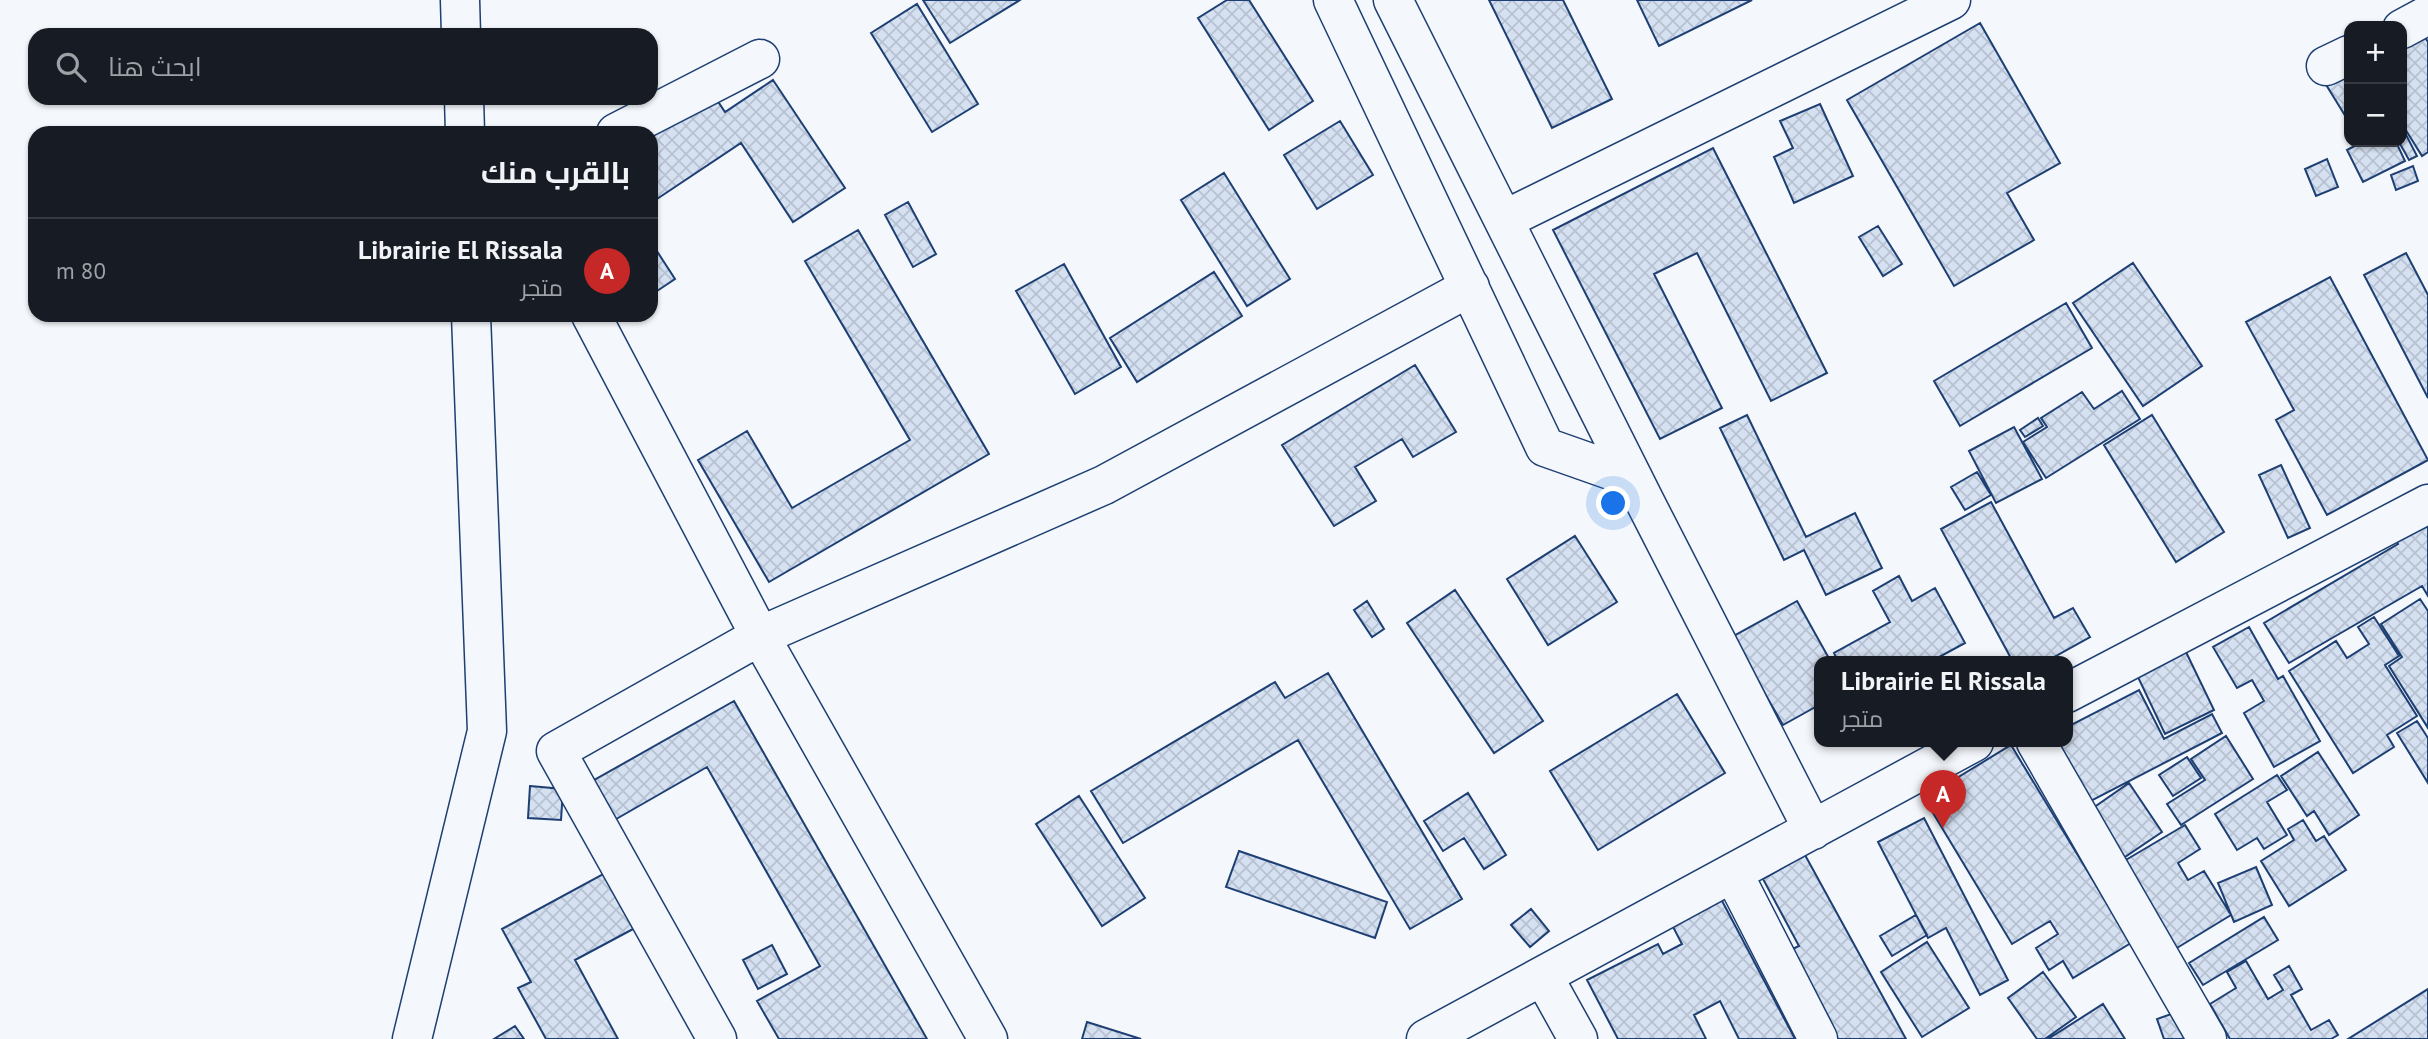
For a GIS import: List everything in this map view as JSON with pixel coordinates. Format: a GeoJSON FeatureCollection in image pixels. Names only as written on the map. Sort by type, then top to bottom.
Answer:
{"type":"FeatureCollection","features":[{"type":"Feature","properties":{"kind":"street"},"geometry":{"type":"LineString","coordinates":[[460,0],[461,28]]}},
{"type":"Feature","properties":{"kind":"street"},"geometry":{"type":"LineString","coordinates":[[1333,0],[1545,447],[1633,478]]}},
{"type":"Feature","properties":{"kind":"street"},"geometry":{"type":"LineString","coordinates":[[1393,0],[1813,830]]}},
{"type":"Feature","properties":{"kind":"street"},"geometry":{"type":"LineString","coordinates":[[1504,220],[1951,0]]}},
{"type":"Feature","properties":{"kind":"street"},"geometry":{"type":"LineString","coordinates":[[2407,26],[2428,15]]}},
{"type":"Feature","properties":{"kind":"street"},"geometry":{"type":"LineString","coordinates":[[630,126],[760,59]]}},
{"type":"Feature","properties":{"kind":"street"},"geometry":{"type":"LineString","coordinates":[[464,105],[465,126]]}},
{"type":"Feature","properties":{"kind":"street"},"geometry":{"type":"LineString","coordinates":[[717,1039],[556,751],[760,636],[1104,485],[1470,287]]}},
{"type":"Feature","properties":{"kind":"street"},"geometry":{"type":"LineString","coordinates":[[412,1039],[487,731],[471,322]]}},
{"type":"Feature","properties":{"kind":"street"},"geometry":{"type":"LineString","coordinates":[[596,322],[760,636],[988,1039]]}},
{"type":"Feature","properties":{"kind":"street"},"geometry":{"type":"LineString","coordinates":[[2073,690],[2428,504]]}},
{"type":"Feature","properties":{"kind":"street"},"geometry":{"type":"LineString","coordinates":[[1426,1039],[1965,747]]}},
{"type":"Feature","properties":{"kind":"street"},"geometry":{"type":"LineString","coordinates":[[2039,747],[2207,1039]]}},
{"type":"Feature","properties":{"kind":"street"},"geometry":{"type":"LineString","coordinates":[[1733,873],[1818,1039]]}},
{"type":"Feature","properties":{"kind":"street"},"geometry":{"type":"LineString","coordinates":[[1544,976],[1578,1039]]}},
{"type":"Feature","properties":{"kind":"building"},"geometry":{"type":"Polygon","coordinates":[[[923,0],[1020,0],[950,43],[923,0]]]}},
{"type":"Feature","properties":{"kind":"building"},"geometry":{"type":"Polygon","coordinates":[[[1227,0],[1249,0],[1313,101],[1269,130],[1198,18],[1227,0]]]}},
{"type":"Feature","properties":{"kind":"building"},"geometry":{"type":"Polygon","coordinates":[[[1489,0],[1563,0],[1612,99],[1552,128],[1489,0]]]}},
{"type":"Feature","properties":{"kind":"building"},"geometry":{"type":"Polygon","coordinates":[[[1637,0],[1752,0],[1659,46],[1637,0]]]}},
{"type":"Feature","properties":{"kind":"building"},"geometry":{"type":"Polygon","coordinates":[[[917,4],[978,104],[932,132],[871,33],[917,4]]]}},
{"type":"Feature","properties":{"kind":"building"},"geometry":{"type":"Polygon","coordinates":[[[1980,23],[2060,163],[2007,193],[2034,240],[1954,286],[1847,100],[1980,23]]]}},
{"type":"Feature","properties":{"kind":"building"},"geometry":{"type":"Polygon","coordinates":[[[2418,26],[2428,42],[2428,152],[2422,156],[2407,132],[2407,33],[2418,26]]]}},
{"type":"Feature","properties":{"kind":"building"},"geometry":{"type":"Polygon","coordinates":[[[2344,71],[2344,114],[2325,83],[2344,71]]]}},
{"type":"Feature","properties":{"kind":"building"},"geometry":{"type":"Polygon","coordinates":[[[773,80],[845,188],[793,222],[741,143],[658,198],[658,131],[713,94],[725,112],[773,80]]]}},
{"type":"Feature","properties":{"kind":"building"},"geometry":{"type":"Polygon","coordinates":[[[1820,104],[1853,176],[1794,203],[1774,157],[1793,148],[1780,121],[1820,104]]]}},
{"type":"Feature","properties":{"kind":"building"},"geometry":{"type":"Polygon","coordinates":[[[1340,121],[1373,175],[1317,209],[1284,155],[1340,121]]]}},
{"type":"Feature","properties":{"kind":"building"},"geometry":{"type":"Polygon","coordinates":[[[2407,137],[2417,156],[2409,160],[2402,147],[2407,147],[2407,137]]]}},
{"type":"Feature","properties":{"kind":"building"},"geometry":{"type":"Polygon","coordinates":[[[2353,147],[2398,147],[2405,161],[2363,182],[2347,150],[2353,147]]]}},
{"type":"Feature","properties":{"kind":"building"},"geometry":{"type":"Polygon","coordinates":[[[1713,148],[1827,373],[1771,401],[1697,253],[1654,274],[1722,408],[1660,439],[1553,230],[1713,148]]]}},
{"type":"Feature","properties":{"kind":"building"},"geometry":{"type":"Polygon","coordinates":[[[2327,159],[2338,187],[2316,196],[2305,169],[2327,159]]]}},
{"type":"Feature","properties":{"kind":"building"},"geometry":{"type":"Polygon","coordinates":[[[2413,166],[2418,181],[2396,190],[2391,175],[2413,166]]]}},
{"type":"Feature","properties":{"kind":"building"},"geometry":{"type":"Polygon","coordinates":[[[1224,173],[1290,279],[1247,306],[1181,200],[1224,173]]]}},
{"type":"Feature","properties":{"kind":"building"},"geometry":{"type":"Polygon","coordinates":[[[908,202],[936,254],[913,267],[885,215],[908,202]]]}},
{"type":"Feature","properties":{"kind":"building"},"geometry":{"type":"Polygon","coordinates":[[[1878,226],[1902,264],[1883,276],[1859,237],[1878,226]]]}},
{"type":"Feature","properties":{"kind":"building"},"geometry":{"type":"Polygon","coordinates":[[[858,230],[989,454],[769,582],[698,460],[747,431],[792,508],[910,440],[805,261],[858,230]]]}},
{"type":"Feature","properties":{"kind":"building"},"geometry":{"type":"Polygon","coordinates":[[[658,253],[675,279],[658,290],[658,253]]]}},
{"type":"Feature","properties":{"kind":"building"},"geometry":{"type":"Polygon","coordinates":[[[2406,253],[2428,295],[2428,398],[2364,275],[2406,253]]]}},
{"type":"Feature","properties":{"kind":"building"},"geometry":{"type":"Polygon","coordinates":[[[2133,263],[2202,366],[2143,406],[2073,303],[2133,263]]]}},
{"type":"Feature","properties":{"kind":"building"},"geometry":{"type":"Polygon","coordinates":[[[1064,264],[1121,367],[1075,394],[1016,291],[1064,264]]]}},
{"type":"Feature","properties":{"kind":"building"},"geometry":{"type":"Polygon","coordinates":[[[1214,272],[1242,316],[1137,382],[1110,338],[1214,272]]]}},
{"type":"Feature","properties":{"kind":"building"},"geometry":{"type":"Polygon","coordinates":[[[2330,277],[2428,460],[2327,515],[2276,420],[2294,410],[2246,322],[2330,277]]]}},
{"type":"Feature","properties":{"kind":"building"},"geometry":{"type":"Polygon","coordinates":[[[2066,303],[2092,348],[1960,426],[1934,381],[2066,303]]]}},
{"type":"Feature","properties":{"kind":"building"},"geometry":{"type":"Polygon","coordinates":[[[1415,365],[1456,432],[1413,457],[1402,439],[1355,467],[1376,501],[1334,526],[1282,445],[1415,365]]]}},
{"type":"Feature","properties":{"kind":"building"},"geometry":{"type":"Polygon","coordinates":[[[2122,391],[2140,419],[2046,478],[2023,442],[2047,427],[2041,418],[2082,392],[2094,409],[2122,391]]]}},
{"type":"Feature","properties":{"kind":"building"},"geometry":{"type":"Polygon","coordinates":[[[1747,415],[1806,537],[1855,513],[1882,568],[1826,595],[1804,550],[1784,560],[1720,428],[1747,415]]]}},
{"type":"Feature","properties":{"kind":"building"},"geometry":{"type":"Polygon","coordinates":[[[2152,415],[2224,532],[2176,562],[2104,445],[2152,415]]]}},
{"type":"Feature","properties":{"kind":"building"},"geometry":{"type":"Polygon","coordinates":[[[2038,418],[2043,426],[2025,437],[2020,430],[2038,418]]]}},
{"type":"Feature","properties":{"kind":"building"},"geometry":{"type":"Polygon","coordinates":[[[2014,427],[2042,479],[1996,503],[1969,451],[2014,427]]]}},
{"type":"Feature","properties":{"kind":"building"},"geometry":{"type":"Polygon","coordinates":[[[2281,465],[2310,528],[2288,538],[2259,475],[2281,465]]]}},
{"type":"Feature","properties":{"kind":"building"},"geometry":{"type":"Polygon","coordinates":[[[1977,472],[1991,495],[1965,510],[1951,487],[1977,472]]]}},
{"type":"Feature","properties":{"kind":"building"},"geometry":{"type":"Polygon","coordinates":[[[1991,502],[2054,618],[2073,608],[2090,637],[2056,656],[2010,656],[1941,529],[1991,502]]]}},
{"type":"Feature","properties":{"kind":"building"},"geometry":{"type":"Polygon","coordinates":[[[2428,522],[2428,596],[2422,586],[2289,663],[2264,623],[2398,544],[2396,541],[2428,522]]]}},
{"type":"Feature","properties":{"kind":"building"},"geometry":{"type":"Polygon","coordinates":[[[1575,536],[1617,602],[1548,645],[1507,579],[1575,536]]]}},
{"type":"Feature","properties":{"kind":"building"},"geometry":{"type":"Polygon","coordinates":[[[1899,576],[1912,601],[1935,588],[1965,643],[1941,656],[1835,656],[1834,653],[1890,622],[1873,591],[1899,576]]]}},
{"type":"Feature","properties":{"kind":"building"},"geometry":{"type":"Polygon","coordinates":[[[1455,590],[1543,721],[1494,753],[1407,623],[1455,590]]]}},
{"type":"Feature","properties":{"kind":"building"},"geometry":{"type":"Polygon","coordinates":[[[2420,599],[2428,611],[2428,728],[2389,666],[2402,657],[2381,624],[2420,599]]]}},
{"type":"Feature","properties":{"kind":"building"},"geometry":{"type":"Polygon","coordinates":[[[1367,601],[1384,629],[1372,637],[1354,610],[1367,601]]]}},
{"type":"Feature","properties":{"kind":"building"},"geometry":{"type":"Polygon","coordinates":[[[1797,601],[1828,656],[1814,656],[1814,708],[1783,725],[1732,637],[1797,601]]]}},
{"type":"Feature","properties":{"kind":"building"},"geometry":{"type":"Polygon","coordinates":[[[2374,617],[2399,656],[2385,665],[2417,716],[2387,735],[2394,747],[2353,773],[2289,671],[2336,641],[2347,658],[2369,644],[2358,627],[2374,617]]]}},
{"type":"Feature","properties":{"kind":"building"},"geometry":{"type":"Polygon","coordinates":[[[2249,627],[2278,679],[2283,676],[2320,741],[2274,767],[2244,713],[2264,701],[2252,680],[2237,688],[2213,647],[2249,627]]]}},
{"type":"Feature","properties":{"kind":"building"},"geometry":{"type":"Polygon","coordinates":[[[2186,652],[2214,710],[2165,734],[2137,675],[2186,652]]]}},
{"type":"Feature","properties":{"kind":"building"},"geometry":{"type":"Polygon","coordinates":[[[1328,673],[1462,899],[1410,929],[1298,740],[1123,843],[1091,791],[1275,682],[1285,698],[1328,673]]]}},
{"type":"Feature","properties":{"kind":"building"},"geometry":{"type":"Polygon","coordinates":[[[2139,690],[2164,739],[2212,714],[2222,733],[2085,804],[2056,747],[2073,747],[2073,724],[2139,690]]]}},
{"type":"Feature","properties":{"kind":"building"},"geometry":{"type":"Polygon","coordinates":[[[1677,694],[1725,773],[1598,850],[1550,771],[1677,694]]]}},
{"type":"Feature","properties":{"kind":"building"},"geometry":{"type":"Polygon","coordinates":[[[734,701],[927,1039],[779,1039],[757,1001],[820,966],[707,767],[611,822],[589,783],[734,701]]]}},
{"type":"Feature","properties":{"kind":"building"},"geometry":{"type":"Polygon","coordinates":[[[2417,721],[2428,738],[2428,783],[2397,733],[2417,721]]]}},
{"type":"Feature","properties":{"kind":"building"},"geometry":{"type":"Polygon","coordinates":[[[2226,736],[2253,779],[2181,825],[2167,804],[2205,780],[2191,759],[2226,736]]]}},
{"type":"Feature","properties":{"kind":"building"},"geometry":{"type":"Polygon","coordinates":[[[2008,747],[2012,747],[2131,943],[2073,978],[2063,961],[2049,970],[2036,948],[2058,934],[2050,921],[2012,944],[1924,798],[2008,747]]]}},
{"type":"Feature","properties":{"kind":"building"},"geometry":{"type":"Polygon","coordinates":[[[2318,752],[2359,815],[2329,835],[2314,811],[2307,816],[2281,776],[2318,752]]]}},
{"type":"Feature","properties":{"kind":"building"},"geometry":{"type":"Polygon","coordinates":[[[2187,757],[2201,778],[2173,796],[2159,775],[2187,757]]]}},
{"type":"Feature","properties":{"kind":"building"},"geometry":{"type":"Polygon","coordinates":[[[2277,775],[2287,790],[2267,802],[2287,835],[2264,849],[2257,838],[2237,850],[2215,814],[2277,775]]]}},
{"type":"Feature","properties":{"kind":"building"},"geometry":{"type":"Polygon","coordinates":[[[2129,783],[2162,832],[2116,863],[2083,815],[2129,783]]]}},
{"type":"Feature","properties":{"kind":"building"},"geometry":{"type":"Polygon","coordinates":[[[530,786],[563,789],[561,820],[528,818],[530,786]]]}},
{"type":"Feature","properties":{"kind":"building"},"geometry":{"type":"Polygon","coordinates":[[[1468,793],[1506,855],[1484,869],[1464,838],[1443,851],[1424,821],[1468,793]]]}},
{"type":"Feature","properties":{"kind":"building"},"geometry":{"type":"Polygon","coordinates":[[[1079,796],[1145,898],[1102,926],[1036,824],[1079,796]]]}},
{"type":"Feature","properties":{"kind":"building"},"geometry":{"type":"Polygon","coordinates":[[[1924,818],[2008,980],[1980,995],[1946,928],[1928,938],[1878,842],[1924,818]]]}},
{"type":"Feature","properties":{"kind":"building"},"geometry":{"type":"Polygon","coordinates":[[[2303,820],[2316,841],[2324,836],[2346,870],[2289,906],[2261,861],[2294,840],[2288,829],[2303,820]]]}},
{"type":"Feature","properties":{"kind":"building"},"geometry":{"type":"Polygon","coordinates":[[[2185,825],[2200,849],[2178,863],[2188,880],[2204,871],[2231,915],[2172,951],[2119,864],[2185,825]]]}},
{"type":"Feature","properties":{"kind":"building"},"geometry":{"type":"Polygon","coordinates":[[[1239,851],[1387,902],[1375,938],[1226,887],[1239,851]]]}},
{"type":"Feature","properties":{"kind":"building"},"geometry":{"type":"Polygon","coordinates":[[[1805,855],[1906,1039],[1831,1039],[1788,951],[1799,946],[1763,879],[1805,855]]]}},
{"type":"Feature","properties":{"kind":"building"},"geometry":{"type":"Polygon","coordinates":[[[2256,867],[2272,905],[2234,922],[2218,883],[2256,867]]]}},
{"type":"Feature","properties":{"kind":"building"},"geometry":{"type":"Polygon","coordinates":[[[605,873],[635,928],[575,960],[618,1039],[546,1039],[518,988],[531,982],[502,929],[605,873]]]}},
{"type":"Feature","properties":{"kind":"building"},"geometry":{"type":"Polygon","coordinates":[[[1720,897],[1795,1039],[1739,1039],[1720,1001],[1694,1015],[1706,1039],[1618,1039],[1587,980],[1658,944],[1663,954],[1682,944],[1671,923],[1720,897]]]}},
{"type":"Feature","properties":{"kind":"building"},"geometry":{"type":"Polygon","coordinates":[[[1531,909],[1549,931],[1530,947],[1511,925],[1531,909]]]}},
{"type":"Feature","properties":{"kind":"building"},"geometry":{"type":"Polygon","coordinates":[[[1916,915],[1927,935],[1892,956],[1880,936],[1916,915]]]}},
{"type":"Feature","properties":{"kind":"building"},"geometry":{"type":"Polygon","coordinates":[[[2264,917],[2278,940],[2203,985],[2189,963],[2264,917]]]}},
{"type":"Feature","properties":{"kind":"building"},"geometry":{"type":"Polygon","coordinates":[[[1927,942],[1969,1008],[1922,1037],[1881,972],[1927,942]]]}},
{"type":"Feature","properties":{"kind":"building"},"geometry":{"type":"Polygon","coordinates":[[[772,945],[787,974],[758,989],[743,960],[772,945]]]}},
{"type":"Feature","properties":{"kind":"building"},"geometry":{"type":"Polygon","coordinates":[[[2246,961],[2268,999],[2283,990],[2274,975],[2289,966],[2302,989],[2291,995],[2311,1030],[2329,1020],[2338,1035],[2331,1039],[2230,1039],[2210,1004],[2236,988],[2227,972],[2246,961]]]}},
{"type":"Feature","properties":{"kind":"building"},"geometry":{"type":"Polygon","coordinates":[[[2043,972],[2076,1017],[2045,1039],[2037,1039],[2008,998],[2043,972]]]}},
{"type":"Feature","properties":{"kind":"building"},"geometry":{"type":"Polygon","coordinates":[[[2428,989],[2428,1039],[2348,1039],[2428,989]]]}},
{"type":"Feature","properties":{"kind":"building"},"geometry":{"type":"Polygon","coordinates":[[[2103,1004],[2125,1039],[2048,1039],[2103,1004]]]}},
{"type":"Feature","properties":{"kind":"building"},"geometry":{"type":"Polygon","coordinates":[[[2177,1012],[2187,1039],[2164,1039],[2157,1019],[2177,1012]]]}},
{"type":"Feature","properties":{"kind":"building"},"geometry":{"type":"Polygon","coordinates":[[[1087,1022],[1141,1039],[1082,1039],[1087,1022]]]}},
{"type":"Feature","properties":{"kind":"building"},"geometry":{"type":"Polygon","coordinates":[[[515,1026],[524,1039],[494,1039],[515,1026]]]}},
{"type":"Feature","properties":{"kind":"place","name":"Librairie El Rissala"},"geometry":{"type":"Point","coordinates":[1943,828]}}]}
